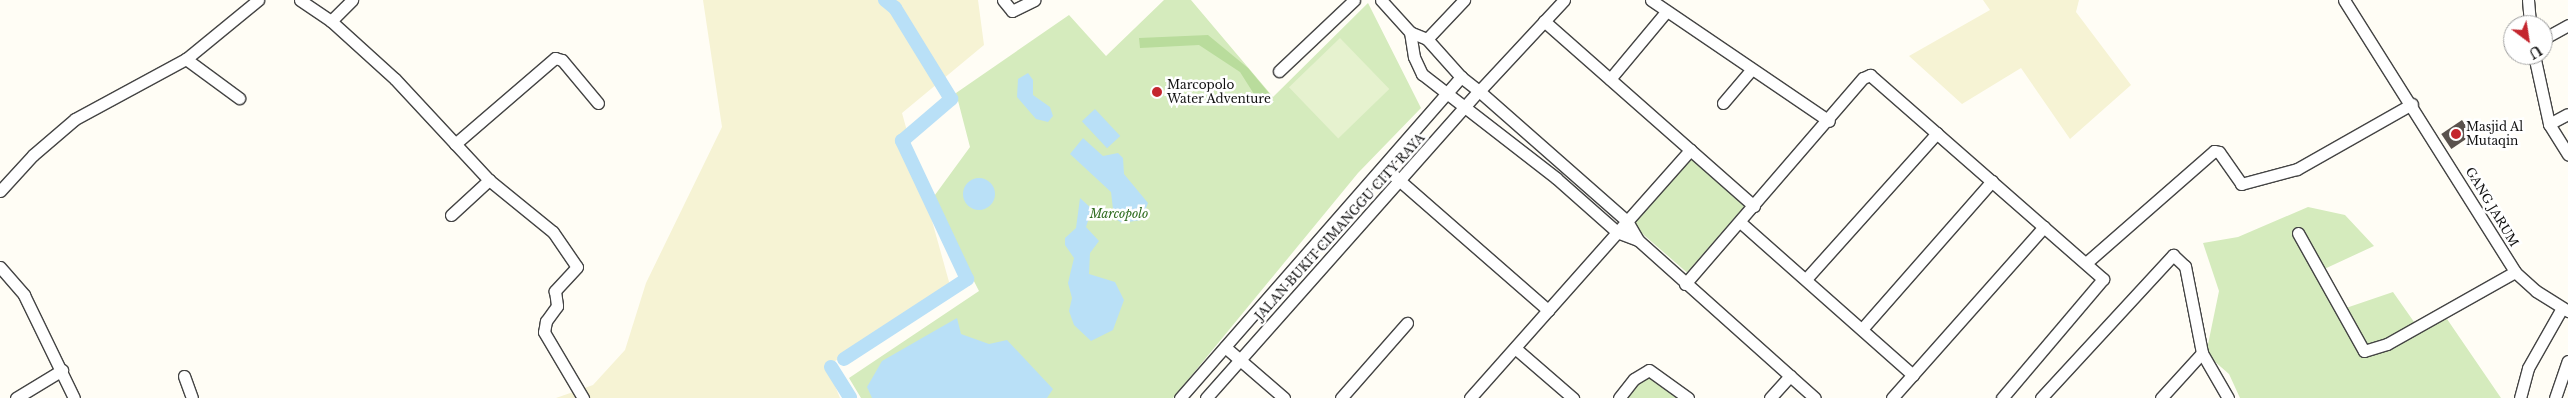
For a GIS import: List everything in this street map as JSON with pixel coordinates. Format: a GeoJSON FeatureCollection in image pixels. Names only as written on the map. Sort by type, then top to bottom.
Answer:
{"type":"FeatureCollection","features":[{"type":"Feature","properties":{"kind":"street"},"geometry":{"type":"LineString","coordinates":[[0,191],[33,155],[75,119],[186,59],[258,0]]}},
{"type":"Feature","properties":{"kind":"street"},"geometry":{"type":"LineString","coordinates":[[300,0],[331,21],[395,79],[489,180],[553,232],[577,266],[556,288],[557,306],[546,321],[544,332],[583,398]]}},
{"type":"Feature","properties":{"kind":"street"},"geometry":{"type":"LineString","coordinates":[[331,21],[352,0]]}},
{"type":"Feature","properties":{"kind":"street"},"geometry":{"type":"LineString","coordinates":[[1003,0],[1012,11],[1035,0]]}},
{"type":"Feature","properties":{"kind":"street"},"geometry":{"type":"LineString","coordinates":[[1279,71],[1354,0]]}},
{"type":"Feature","properties":{"kind":"street"},"geometry":{"type":"LineString","coordinates":[[1381,0],[1410,32],[1427,39],[1461,77],[1627,221],[1638,240],[1685,284],[1815,398]]}},
{"type":"Feature","properties":{"kind":"street"},"geometry":{"type":"LineString","coordinates":[[1427,39],[1464,0]]}},
{"type":"Feature","properties":{"kind":"street","name":"JALAN BUKIT CIMANGGU CITY RAYA"},"geometry":{"type":"LineString","coordinates":[[1206,398],[1479,91],[1564,0]]}},
{"type":"Feature","properties":{"kind":"street"},"geometry":{"type":"LineString","coordinates":[[1650,0],[1665,12],[1829,121]]}},
{"type":"Feature","properties":{"kind":"street","name":"GANG JARUM"},"geometry":{"type":"LineString","coordinates":[[2344,0],[2412,104],[2515,272],[2565,309]]}},
{"type":"Feature","properties":{"kind":"street"},"geometry":{"type":"LineString","coordinates":[[2528,0],[2529,15]]}},
{"type":"Feature","properties":{"kind":"street"},"geometry":{"type":"LineString","coordinates":[[1610,79],[1665,12]]}},
{"type":"Feature","properties":{"kind":"street"},"geometry":{"type":"LineString","coordinates":[[1544,21],[1754,206]]}},
{"type":"Feature","properties":{"kind":"street"},"geometry":{"type":"LineString","coordinates":[[2553,33],[2568,25]]}},
{"type":"Feature","properties":{"kind":"street"},"geometry":{"type":"LineString","coordinates":[[1410,32],[1414,57],[1422,74],[1556,178],[1617,232],[1638,240]]}},
{"type":"Feature","properties":{"kind":"street"},"geometry":{"type":"LineString","coordinates":[[455,144],[555,58],[562,60],[598,103]]}},
{"type":"Feature","properties":{"kind":"street"},"geometry":{"type":"LineString","coordinates":[[186,59],[239,98]]}},
{"type":"Feature","properties":{"kind":"street"},"geometry":{"type":"LineString","coordinates":[[2536,65],[2549,124],[2568,155]]}},
{"type":"Feature","properties":{"kind":"street"},"geometry":{"type":"LineString","coordinates":[[1723,103],[1751,70]]}},
{"type":"Feature","properties":{"kind":"street"},"geometry":{"type":"LineString","coordinates":[[1685,284],[1829,121],[1863,78],[1870,75],[2103,279],[2002,398]]}},
{"type":"Feature","properties":{"kind":"street","name":"JALAN BUKIT CIMANGGU CITY RAYA"},"geometry":{"type":"LineString","coordinates":[[1180,398],[1461,77]]}},
{"type":"Feature","properties":{"kind":"street"},"geometry":{"type":"LineString","coordinates":[[2086,263],[2214,151],[2219,152],[2241,184],[2297,169],[2412,104]]}},
{"type":"Feature","properties":{"kind":"street"},"geometry":{"type":"LineString","coordinates":[[2549,124],[2568,114]]}},
{"type":"Feature","properties":{"kind":"street"},"geometry":{"type":"LineString","coordinates":[[1806,279],[1937,133]]}},
{"type":"Feature","properties":{"kind":"street"},"geometry":{"type":"LineString","coordinates":[[1470,398],[1690,150]]}},
{"type":"Feature","properties":{"kind":"street"},"geometry":{"type":"LineString","coordinates":[[1384,167],[1548,310]]}},
{"type":"Feature","properties":{"kind":"street"},"geometry":{"type":"LineString","coordinates":[[451,216],[489,180]]}},
{"type":"Feature","properties":{"kind":"street"},"geometry":{"type":"LineString","coordinates":[[1862,329],[1992,181]]}},
{"type":"Feature","properties":{"kind":"street"},"geometry":{"type":"LineString","coordinates":[[1740,222],[1913,375]]}},
{"type":"Feature","properties":{"kind":"street"},"geometry":{"type":"LineString","coordinates":[[1892,398],[2044,227]]}},
{"type":"Feature","properties":{"kind":"street"},"geometry":{"type":"LineString","coordinates":[[2298,233],[2364,351],[2387,344],[2515,272]]}},
{"type":"Feature","properties":{"kind":"street"},"geometry":{"type":"LineString","coordinates":[[2041,398],[2173,255],[2185,266],[2202,352],[2228,398]]}},
{"type":"Feature","properties":{"kind":"street"},"geometry":{"type":"LineString","coordinates":[[0,267],[24,295],[74,398]]}},
{"type":"Feature","properties":{"kind":"street"},"geometry":{"type":"LineString","coordinates":[[2520,398],[2528,368],[2565,309]]}},
{"type":"Feature","properties":{"kind":"street"},"geometry":{"type":"LineString","coordinates":[[1341,398],[1407,323]]}},
{"type":"Feature","properties":{"kind":"street"},"geometry":{"type":"LineString","coordinates":[[1225,347],[1284,398]]}},
{"type":"Feature","properties":{"kind":"street"},"geometry":{"type":"LineString","coordinates":[[1515,348],[1572,398]]}},
{"type":"Feature","properties":{"kind":"street"},"geometry":{"type":"LineString","coordinates":[[2161,398],[2202,352]]}},
{"type":"Feature","properties":{"kind":"street"},"geometry":{"type":"LineString","coordinates":[[2554,398],[2568,361]]}},
{"type":"Feature","properties":{"kind":"street"},"geometry":{"type":"LineString","coordinates":[[16,398],[62,370]]}},
{"type":"Feature","properties":{"kind":"street"},"geometry":{"type":"LineString","coordinates":[[1619,398],[1634,379],[1649,370],[1688,398]]}},
{"type":"Feature","properties":{"kind":"street"},"geometry":{"type":"LineString","coordinates":[[184,376],[192,398]]}},
{"type":"Feature","properties":{"kind":"street"},"geometry":{"type":"LineString","coordinates":[[1770,398],[1790,376]]}},
{"type":"Feature","properties":{"kind":"shaded area"},"geometry":{"type":"Polygon","coordinates":[[[703,0],[978,0],[984,45],[902,113],[951,289],[827,366],[840,398],[556,398],[593,385],[625,350],[646,283],[722,127],[703,0]]]}},
{"type":"Feature","properties":{"kind":"shaded area"},"geometry":{"type":"Polygon","coordinates":[[[1983,0],[2079,0],[2076,12],[2131,85],[2070,139],[2021,68],[1962,104],[1909,56],[1990,10],[1983,0]]]}},
{"type":"Feature","properties":{"kind":"green space","name":"Marcopolo"},"geometry":{"type":"Polygon","coordinates":[[[1164,0],[1191,0],[1273,97],[1368,3],[1421,108],[1358,173],[1173,398],[861,398],[849,378],[979,291],[932,199],[970,147],[956,93],[1069,15],[1106,56],[1164,0]]]}},
{"type":"Feature","properties":{"kind":"green space"},"geometry":{"type":"Polygon","coordinates":[[[1208,35],[1248,68],[1273,98],[1259,102],[1240,72],[1199,45],[1140,48],[1139,38],[1208,35]]]}},
{"type":"Feature","properties":{"kind":"green space"},"geometry":{"type":"Polygon","coordinates":[[[1340,38],[1389,89],[1338,138],[1289,87],[1340,38]]]}},
{"type":"Feature","properties":{"kind":"green space"},"geometry":{"type":"Polygon","coordinates":[[[1691,158],[1745,205],[1687,272],[1633,225],[1691,158]]]}},
{"type":"Feature","properties":{"kind":"green space"},"geometry":{"type":"Polygon","coordinates":[[[2308,207],[2345,215],[2374,246],[2320,271],[2346,308],[2393,292],[2419,329],[2447,319],[2501,398],[2240,398],[2229,374],[2206,354],[2219,291],[2203,243],[2238,237],[2308,207]]]}},
{"type":"Feature","properties":{"kind":"green space"},"geometry":{"type":"Polygon","coordinates":[[[1648,373],[1678,398],[1626,398],[1648,373]]]}},
{"type":"Feature","properties":{"kind":"water"},"geometry":{"type":"Polygon","coordinates":[[[1028,73],[1033,80],[1033,95],[1050,107],[1053,116],[1048,122],[1036,119],[1017,97],[1018,79],[1028,73]]]}},
{"type":"Feature","properties":{"kind":"water"},"geometry":{"type":"Polygon","coordinates":[[[1095,109],[1120,136],[1107,148],[1082,121],[1095,109]]]}},
{"type":"Feature","properties":{"kind":"water"},"geometry":{"type":"Polygon","coordinates":[[[1083,138],[1103,156],[1118,153],[1123,158],[1124,174],[1148,203],[1141,220],[1122,223],[1114,218],[1111,192],[1070,154],[1083,138]]]}},
{"type":"Feature","properties":{"kind":"water"},"geometry":{"type":"Polygon","coordinates":[[[979,178],[991,182],[995,194],[991,206],[979,210],[967,206],[963,194],[967,182],[979,178]]]}},
{"type":"Feature","properties":{"kind":"water"},"geometry":{"type":"Polygon","coordinates":[[[1080,198],[1092,209],[1086,227],[1099,241],[1090,253],[1089,274],[1115,282],[1124,300],[1113,330],[1091,341],[1074,325],[1069,311],[1072,298],[1068,283],[1074,258],[1065,245],[1065,238],[1076,228],[1080,198]]]}},
{"type":"Feature","properties":{"kind":"water"},"geometry":{"type":"Polygon","coordinates":[[[957,318],[961,334],[989,344],[1007,340],[1053,389],[1047,398],[872,398],[867,387],[882,361],[957,318]]]}},
{"type":"Feature","properties":{"kind":"building","name":"Masjid Al Mutaqin"},"geometry":{"type":"Polygon","coordinates":[[[2462,120],[2472,135],[2451,149],[2441,134],[2462,120]]]}},
{"type":"Feature","properties":{"kind":"waterway"},"geometry":{"type":"LineString","coordinates":[[844,359],[967,279],[902,141],[951,99],[895,8],[885,0]]}},
{"type":"Feature","properties":{"kind":"waterway"},"geometry":{"type":"LineString","coordinates":[[831,367],[850,398]]}},
{"type":"Feature","properties":{"kind":"place","name":"Marcopolo Water Adventure"},"geometry":{"type":"Point","coordinates":[1157,92]}},
{"type":"Feature","properties":{"kind":"place","name":"Masjid Al Mutaqin"},"geometry":{"type":"Point","coordinates":[2456,134]}}]}
